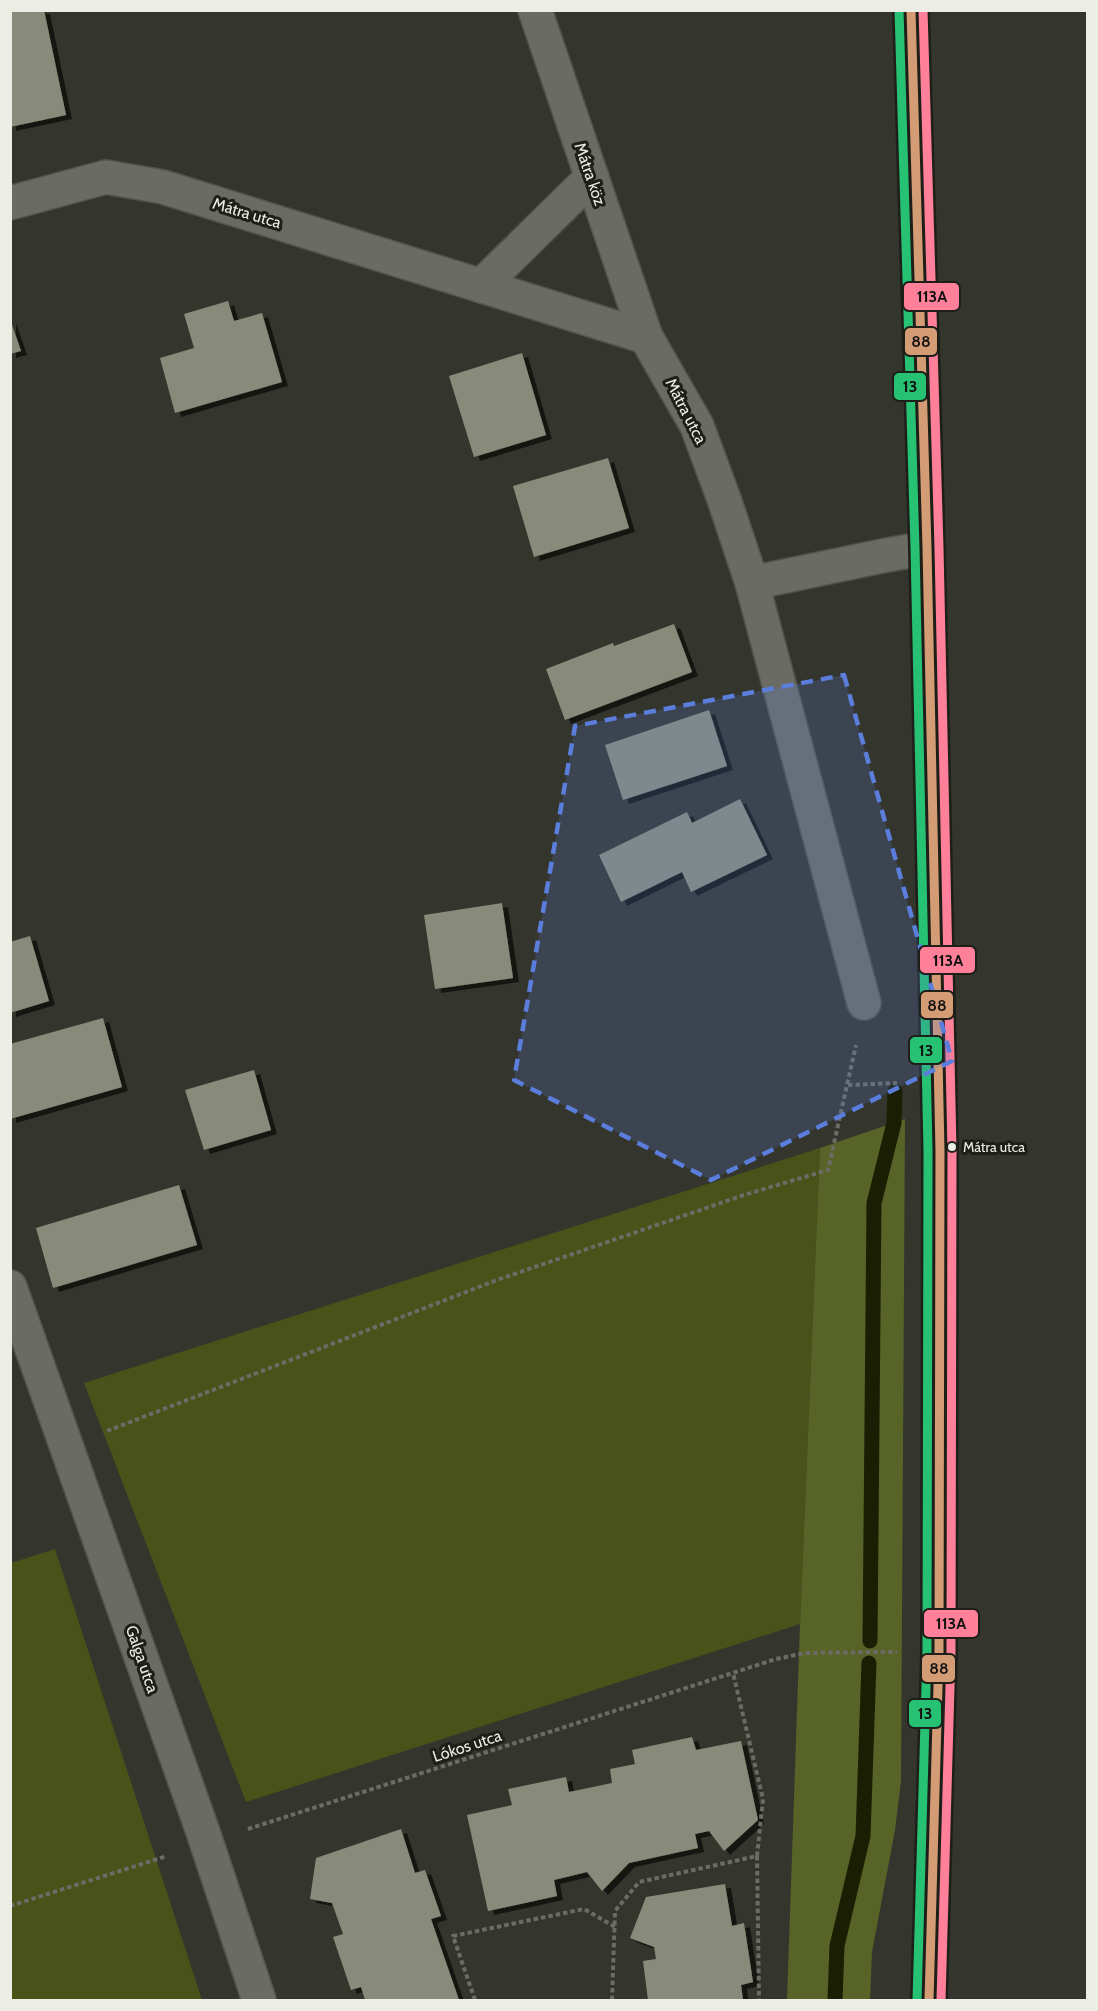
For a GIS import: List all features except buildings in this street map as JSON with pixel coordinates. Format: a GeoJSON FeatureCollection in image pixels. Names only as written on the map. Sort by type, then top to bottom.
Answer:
{"type":"FeatureCollection","features":[{"type":"Feature","properties":{"kind":"street","name":"Mátra köz"},"geometry":{"type":"LineString","coordinates":[[535,10],[646,337]]}},
{"type":"Feature","properties":{"kind":"street"},"geometry":{"type":"LineString","coordinates":[[911,10],[927,548],[940,1151],[939,1652],[929,2001]]}},
{"type":"Feature","properties":{"kind":"street","name":"Mátra utca"},"geometry":{"type":"LineString","coordinates":[[10,204],[106,177],[163,187],[646,337],[697,426],[752,583],[864,1003]]}},
{"type":"Feature","properties":{"kind":"street"},"geometry":{"type":"LineString","coordinates":[[481,285],[592,177]]}},
{"type":"Feature","properties":{"kind":"street"},"geometry":{"type":"LineString","coordinates":[[752,583],[927,548]]}},
{"type":"Feature","properties":{"kind":"street","name":"Galga utca"},"geometry":{"type":"LineString","coordinates":[[10,1287],[206,1843],[259,2001]]}},
{"type":"Feature","properties":{"kind":"path"},"geometry":{"type":"LineString","coordinates":[[67,1447],[497,1280],[744,1195],[828,1170],[864,1003]]}},
{"type":"Feature","properties":{"kind":"path","name":"Lókos utca"},"geometry":{"type":"LineString","coordinates":[[10,1906],[776,1659],[805,1653],[939,1652]]}},
{"type":"Feature","properties":{"kind":"path"},"geometry":{"type":"LineString","coordinates":[[733,1673],[763,1799],[757,1856],[759,2001]]}},
{"type":"Feature","properties":{"kind":"path"},"geometry":{"type":"LineString","coordinates":[[612,2001],[615,1911],[639,1882],[757,1856]]}},
{"type":"Feature","properties":{"kind":"path"},"geometry":{"type":"LineString","coordinates":[[475,2001],[453,1936],[584,1909],[615,1927]]}},
{"type":"Feature","properties":{"kind":"highlighted area"},"geometry":{"type":"Polygon","coordinates":[[[844,675],[952,1061],[711,1180],[514,1080],[575,726],[844,675]]]}},
{"type":"Feature","properties":{"kind":"green space"},"geometry":{"type":"Polygon","coordinates":[[[905,1119],[901,1781],[895,1830],[872,1952],[870,2000],[787,2000],[820,1148],[905,1119]]]}},
{"type":"Feature","properties":{"kind":"green space"},"geometry":{"type":"Polygon","coordinates":[[[820,1148],[800,1624],[246,1802],[84,1383],[820,1148]]]}},
{"type":"Feature","properties":{"kind":"green space"},"geometry":{"type":"Polygon","coordinates":[[[55,1549],[202,2000],[11,2000],[11,1563],[55,1549]]]}},
{"type":"Feature","properties":{"kind":"waterway"},"geometry":{"type":"LineString","coordinates":[[870,1641],[874,1203],[894,1123],[895,1091]]}},
{"type":"Feature","properties":{"kind":"waterway"},"geometry":{"type":"LineString","coordinates":[[835,2000],[837,1946],[863,1836],[869,1663]]}},
{"type":"Feature","properties":{"kind":"transit line","name":"13"},"geometry":{"type":"LineString","coordinates":[[899,10],[915,548],[928,1151],[927,1652],[917,2000]]}},
{"type":"Feature","properties":{"kind":"transit line","name":"88"},"geometry":{"type":"LineString","coordinates":[[911,10],[927,548],[940,1151],[939,1652],[929,2000]]}},
{"type":"Feature","properties":{"kind":"transit line","name":"113A"},"geometry":{"type":"LineString","coordinates":[[923,10],[939,548],[952,1151],[951,1652],[941,2000]]}},
{"type":"Feature","properties":{"kind":"place","name":"Mátra utca"},"geometry":{"type":"Point","coordinates":[952,1147]}}]}
